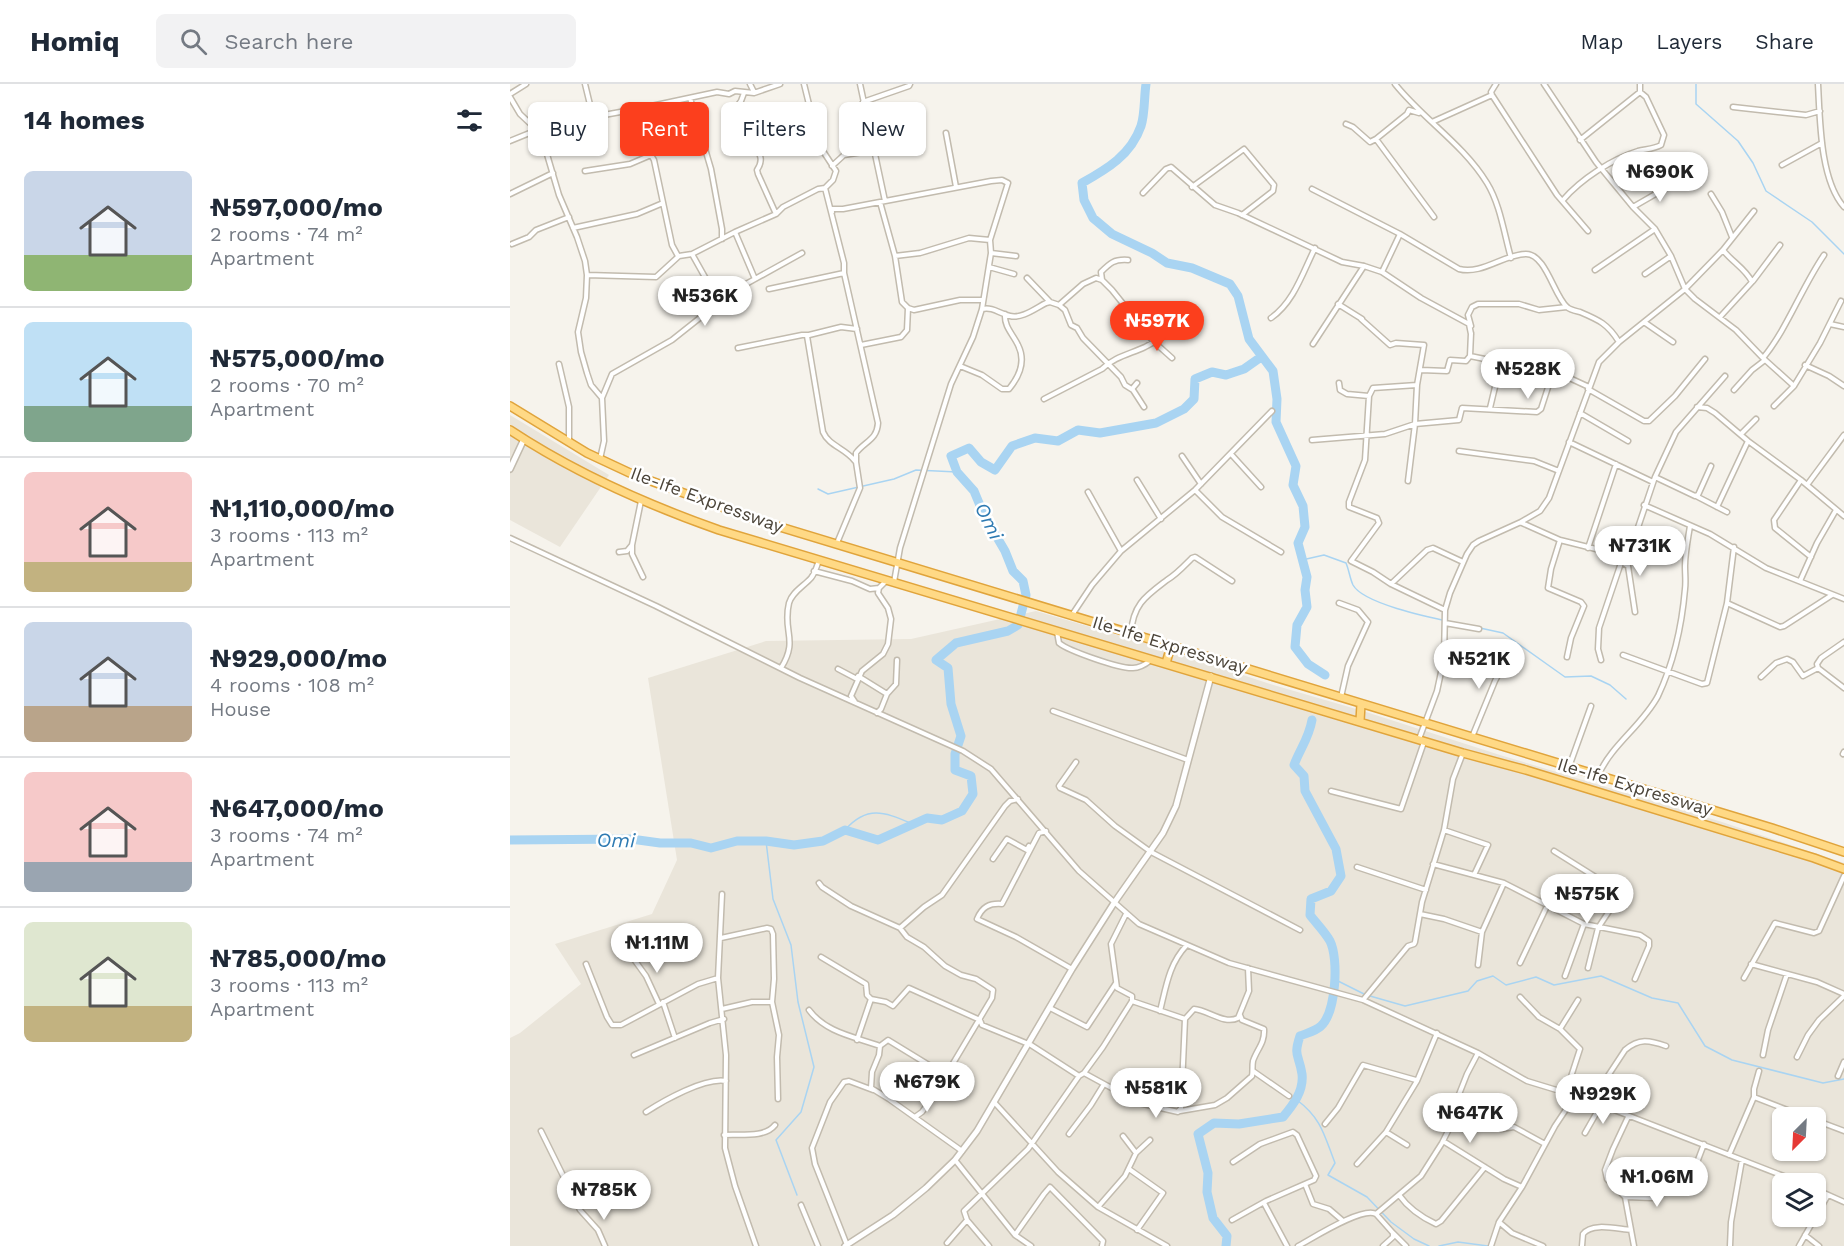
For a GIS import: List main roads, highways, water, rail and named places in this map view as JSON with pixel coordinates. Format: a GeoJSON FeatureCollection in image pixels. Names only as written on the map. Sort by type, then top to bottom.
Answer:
{"type":"FeatureCollection","features":[{"type":"Feature","properties":{"kind":"highway","name":"Ile-Ife Expressway"},"geometry":{"type":"LineString","coordinates":[[510,406],[600,459],[646,480],[757,520],[1772,828],[1844,852]]}},
{"type":"Feature","properties":{"kind":"highway","name":"Ile-Ife Expressway"},"geometry":{"type":"LineString","coordinates":[[510,430],[580,471],[641,501],[719,530],[1526,770],[1844,869]]}},
{"type":"Feature","properties":{"kind":"highway"},"geometry":{"type":"LineString","coordinates":[[1166,663],[1171,646]]}},
{"type":"Feature","properties":{"kind":"highway"},"geometry":{"type":"LineString","coordinates":[[1360,722],[1361,704]]}},
{"type":"Feature","properties":{"kind":"waterway","name":"Omi"},"geometry":{"type":"LineString","coordinates":[[1146,84],[1144,111],[1137,136],[1117,160],[1082,183],[1084,200],[1093,218],[1112,234],[1152,253],[1167,263],[1192,268],[1230,284],[1238,296],[1249,339],[1273,371],[1277,399],[1276,422],[1296,466],[1293,485],[1303,506],[1305,527],[1298,543],[1307,577],[1305,590],[1307,607],[1297,625],[1295,647],[1308,664],[1325,675]]}},
{"type":"Feature","properties":{"kind":"waterway"},"geometry":{"type":"LineString","coordinates":[[1696,84],[1696,104],[1738,141],[1753,163],[1766,191],[1812,222],[1844,254]]}},
{"type":"Feature","properties":{"kind":"waterway","name":"Omi"},"geometry":{"type":"LineString","coordinates":[[510,840],[631,839],[660,843],[691,843],[711,848],[737,841],[766,841],[794,845],[823,841],[845,830],[878,840],[927,818],[942,820],[962,811],[973,794],[971,776],[955,770],[955,754],[961,736],[951,704],[948,668],[936,660],[956,643],[1008,631],[1018,625],[1026,595],[1023,581],[1013,571],[974,491],[957,472],[951,456],[969,448],[981,462],[995,470],[1012,446],[1035,438],[1058,441],[1078,430],[1100,433],[1156,423],[1184,409],[1194,399],[1195,379],[1212,372],[1226,375],[1244,369],[1261,357]]}},
{"type":"Feature","properties":{"kind":"waterway"},"geometry":{"type":"LineString","coordinates":[[818,489],[828,494],[894,479],[916,470],[957,472]]}},
{"type":"Feature","properties":{"kind":"waterway"},"geometry":{"type":"LineString","coordinates":[[1302,560],[1324,555],[1346,563],[1353,585],[1371,599],[1402,610],[1461,624]]}},
{"type":"Feature","properties":{"kind":"waterway"},"geometry":{"type":"LineString","coordinates":[[1480,628],[1503,633],[1565,677],[1591,676],[1610,685],[1626,699]]}},
{"type":"Feature","properties":{"kind":"waterway"},"geometry":{"type":"LineString","coordinates":[[1226,1246],[1227,1236],[1213,1218],[1207,1192],[1208,1173],[1198,1134],[1214,1123],[1239,1124],[1283,1117],[1300,1092],[1302,1074],[1297,1052],[1300,1036],[1321,1026],[1326,1019],[1333,998],[1335,972],[1333,949],[1328,938],[1310,915],[1311,899],[1331,891],[1341,876],[1336,849],[1305,791],[1304,776],[1294,765],[1307,738],[1312,720]]}},
{"type":"Feature","properties":{"kind":"waterway"},"geometry":{"type":"LineString","coordinates":[[845,830],[862,817],[878,813],[913,824]]}},
{"type":"Feature","properties":{"kind":"waterway"},"geometry":{"type":"LineString","coordinates":[[766,841],[773,899],[791,945],[798,1002],[814,1067],[801,1112],[776,1140],[797,1195]]}},
{"type":"Feature","properties":{"kind":"waterway"},"geometry":{"type":"LineString","coordinates":[[1370,996],[1405,1006],[1468,991],[1477,981],[1493,976],[1506,985],[1536,977],[1554,985],[1601,976],[1652,998],[1678,1003],[1705,1046],[1732,1060],[1823,1083],[1844,1079]]}},
{"type":"Feature","properties":{"kind":"waterway"},"geometry":{"type":"LineString","coordinates":[[1334,979],[1364,994]]}},
{"type":"Feature","properties":{"kind":"waterway"},"geometry":{"type":"LineString","coordinates":[[1297,1100],[1312,1114],[1325,1136],[1335,1163],[1328,1175],[1367,1197],[1391,1222],[1414,1239],[1429,1246]]}},
{"type":"Feature","properties":{"kind":"waterway"},"geometry":{"type":"LineString","coordinates":[[1439,1246],[1458,1242],[1488,1246]]}}]}
